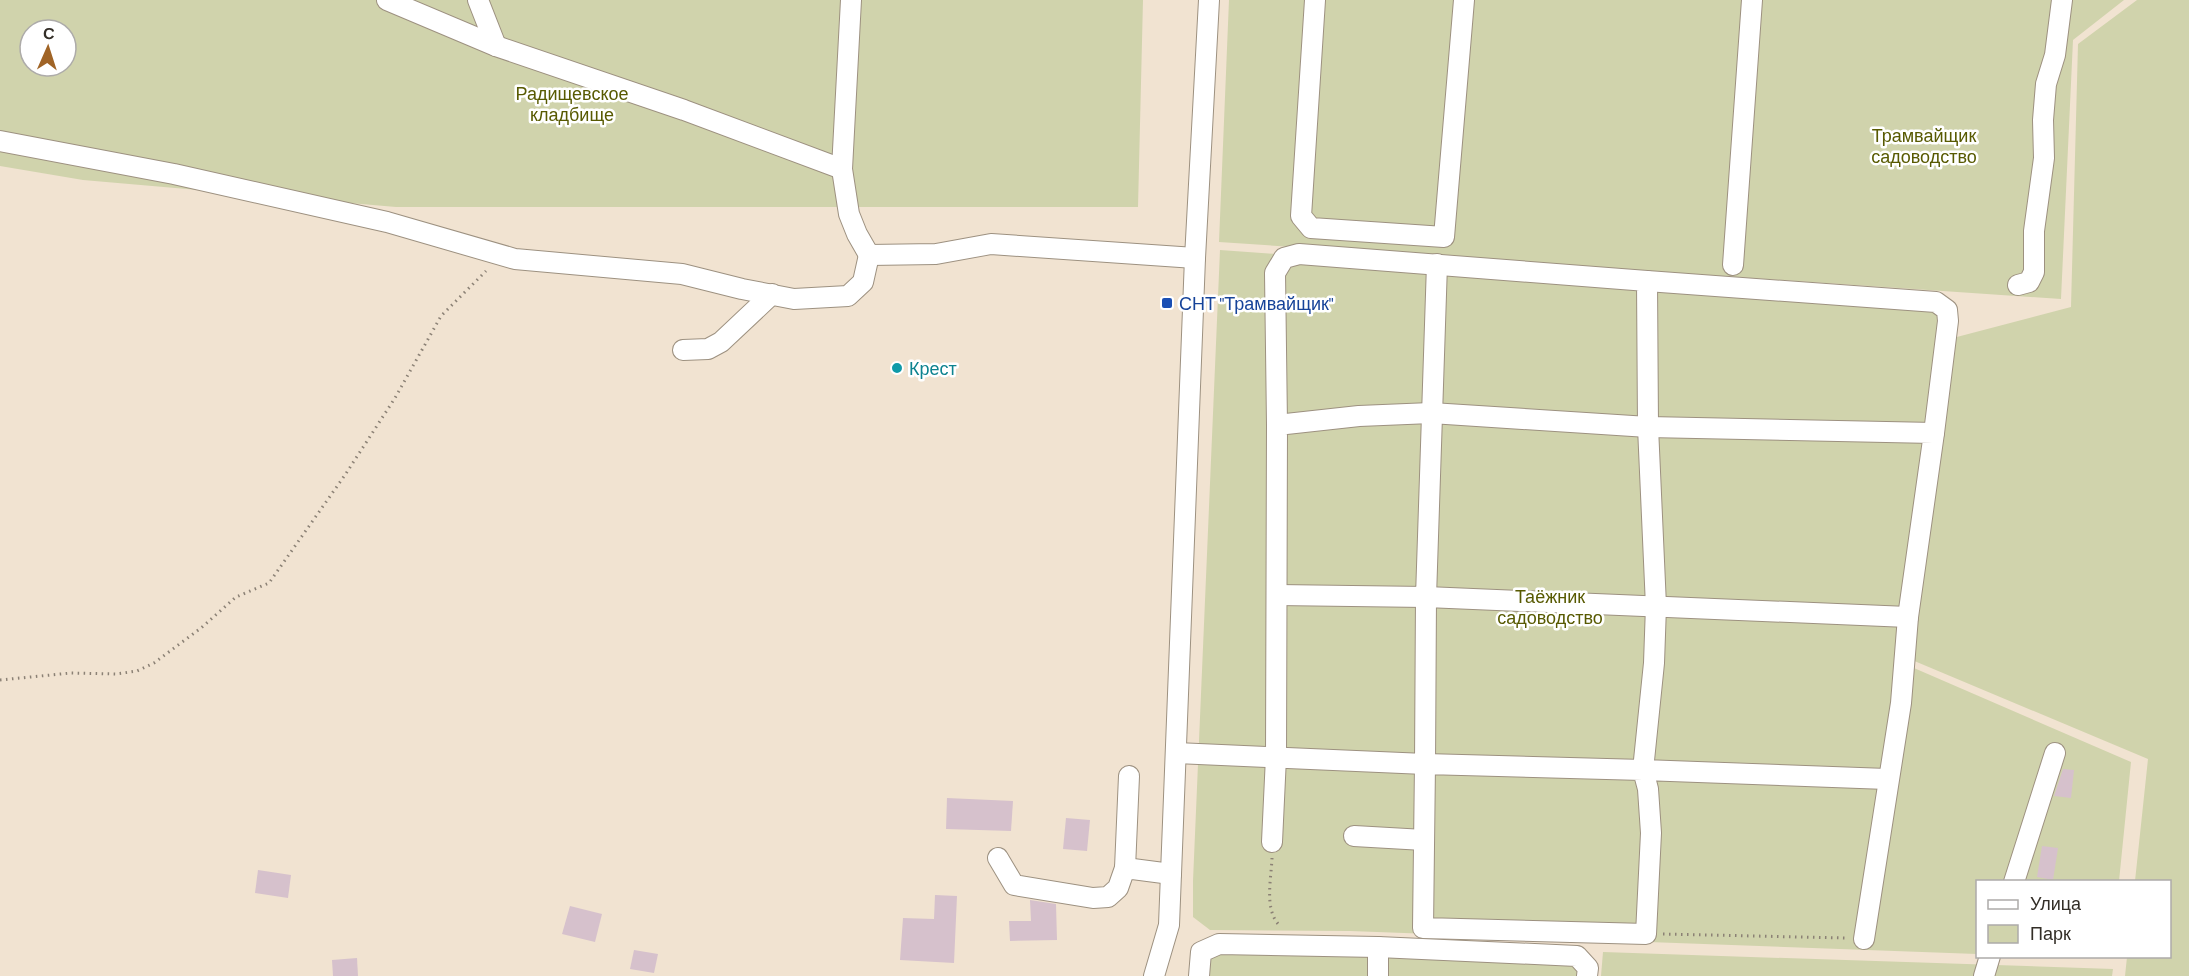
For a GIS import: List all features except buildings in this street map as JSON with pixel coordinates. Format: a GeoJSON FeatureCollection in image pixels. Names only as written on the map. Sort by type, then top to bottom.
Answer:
{"type":"FeatureCollection","features":[{"type":"Feature","properties":{"kind":"street"},"geometry":{"type":"LineString","coordinates":[[387,0],[496,46],[684,110],[842,169]]}},
{"type":"Feature","properties":{"kind":"street"},"geometry":{"type":"LineString","coordinates":[[478,0],[496,46]]}},
{"type":"Feature","properties":{"kind":"street"},"geometry":{"type":"LineString","coordinates":[[0,141],[174,174],[353,215],[515,259],[682,274],[794,299],[848,296],[863,282],[869,255],[857,234],[849,213],[842,169],[850,0]]}},
{"type":"Feature","properties":{"kind":"street"},"geometry":{"type":"LineString","coordinates":[[1154,976],[1169,925],[1195,258],[1209,0]]}},
{"type":"Feature","properties":{"kind":"street"},"geometry":{"type":"LineString","coordinates":[[1315,0],[1301,216],[1311,228],[1444,237],[1464,0]]}},
{"type":"Feature","properties":{"kind":"street"},"geometry":{"type":"LineString","coordinates":[[1733,265],[1752,0]]}},
{"type":"Feature","properties":{"kind":"street"},"geometry":{"type":"LineString","coordinates":[[2018,285],[2029,282],[2034,272],[2034,231],[2044,158],[2044,100],[2046,84],[2055,55],[2062,0]]}},
{"type":"Feature","properties":{"kind":"street"},"geometry":{"type":"LineString","coordinates":[[869,255],[936,254],[991,244],[1195,258]]}},
{"type":"Feature","properties":{"kind":"street"},"geometry":{"type":"LineString","coordinates":[[1272,842],[1276,757],[1277,595],[1275,273],[1284,258],[1299,254],[1936,302],[1947,310],[1948,321],[1908,616],[1901,703],[1887,779],[1864,939]]}},
{"type":"Feature","properties":{"kind":"street"},"geometry":{"type":"LineString","coordinates":[[1437,264],[1426,597],[1423,927],[1646,934],[1651,832],[1648,789],[1643,770],[1656,606],[1648,427],[1647,281]]}},
{"type":"Feature","properties":{"kind":"street"},"geometry":{"type":"LineString","coordinates":[[683,350],[708,349],[721,342],[772,294]]}},
{"type":"Feature","properties":{"kind":"street"},"geometry":{"type":"LineString","coordinates":[[1277,425],[1359,416],[1431,413],[1648,427],[1934,433]]}},
{"type":"Feature","properties":{"kind":"street"},"geometry":{"type":"LineString","coordinates":[[1277,595],[1426,597],[1908,616]]}},
{"type":"Feature","properties":{"kind":"street"},"geometry":{"type":"LineString","coordinates":[[1176,753],[1425,764],[1887,779]]}},
{"type":"Feature","properties":{"kind":"street"},"geometry":{"type":"LineString","coordinates":[[2015,880],[2055,753]]}},
{"type":"Feature","properties":{"kind":"street"},"geometry":{"type":"LineString","coordinates":[[998,858],[1014,885],[1094,898],[1108,897],[1119,888],[1125,867],[1129,776]]}},
{"type":"Feature","properties":{"kind":"street"},"geometry":{"type":"LineString","coordinates":[[1354,836],[1424,840]]}},
{"type":"Feature","properties":{"kind":"street"},"geometry":{"type":"LineString","coordinates":[[1125,867],[1171,874]]}},
{"type":"Feature","properties":{"kind":"street"},"geometry":{"type":"LineString","coordinates":[[1199,976],[1201,952],[1219,944],[1378,947],[1577,956],[1588,968],[1587,976]]}},
{"type":"Feature","properties":{"kind":"street"},"geometry":{"type":"LineString","coordinates":[[1378,947],[1378,976]]}},
{"type":"Feature","properties":{"kind":"street"},"geometry":{"type":"LineString","coordinates":[[1984,976],[1990,958]]}},
{"type":"Feature","properties":{"kind":"path"},"geometry":{"type":"LineString","coordinates":[[0,680],[71,673],[116,674],[136,671],[154,663],[201,628],[236,597],[269,583],[383,417],[441,316],[502,255]]}},
{"type":"Feature","properties":{"kind":"path"},"geometry":{"type":"LineString","coordinates":[[1272,842],[1270,907],[1272,918],[1280,926]]}},
{"type":"Feature","properties":{"kind":"path"},"geometry":{"type":"LineString","coordinates":[[1646,934],[1864,939]]}},
{"type":"Feature","properties":{"kind":"green space","name":"Радищевское кладбище"},"geometry":{"type":"Polygon","coordinates":[[[0,0],[1143,0],[1138,207],[396,207],[83,180],[0,166],[0,0]]]}},
{"type":"Feature","properties":{"kind":"green space","name":"Трамвайщик садоводство"},"geometry":{"type":"Polygon","coordinates":[[[1229,0],[2124,0],[2073,40],[2061,299],[1219,242],[1229,0]]]}},
{"type":"Feature","properties":{"kind":"green space"},"geometry":{"type":"Polygon","coordinates":[[[2137,0],[2189,0],[2189,976],[2125,976],[2127,958],[2171,958],[2171,880],[2135,880],[2148,759],[1912,660],[1953,338],[2071,307],[2078,44],[2137,0]]]}},
{"type":"Feature","properties":{"kind":"green space","name":"Таёжник садоводство"},"geometry":{"type":"Polygon","coordinates":[[[1220,250],[1955,303],[1907,665],[2131,762],[2119,880],[1976,880],[1976,954],[1350,931],[1210,930],[1193,917],[1220,250]]]}},
{"type":"Feature","properties":{"kind":"green space"},"geometry":{"type":"Polygon","coordinates":[[[1201,952],[1577,956],[1587,976],[1199,976],[1201,952]]]}},
{"type":"Feature","properties":{"kind":"green space"},"geometry":{"type":"Polygon","coordinates":[[[1603,952],[2113,969],[2112,976],[1601,976],[1603,952]]]}},
{"type":"Feature","properties":{"kind":"place","name":"СНТ \"Трамвайщик\""},"geometry":{"type":"Point","coordinates":[1167,303]}},
{"type":"Feature","properties":{"kind":"place","name":"Крест"},"geometry":{"type":"Point","coordinates":[897,368]}}]}
